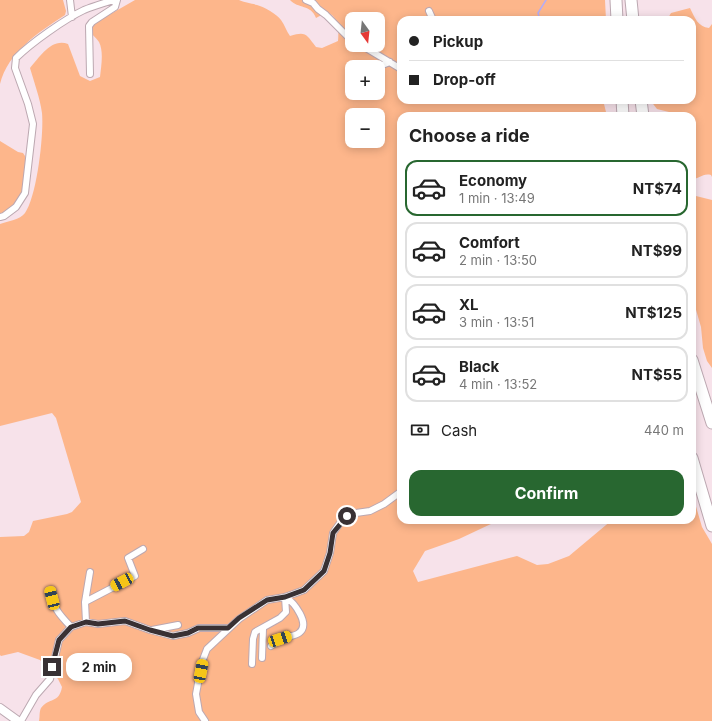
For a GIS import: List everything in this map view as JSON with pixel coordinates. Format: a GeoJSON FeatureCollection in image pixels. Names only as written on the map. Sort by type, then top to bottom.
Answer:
{"type":"FeatureCollection","features":[{"type":"Feature","properties":{"kind":"highway"},"geometry":{"type":"LineString","coordinates":[[616,0],[617,16]]}},
{"type":"Feature","properties":{"kind":"highway"},"geometry":{"type":"LineString","coordinates":[[631,0],[633,16]]}},
{"type":"Feature","properties":{"kind":"highway"},"geometry":{"type":"LineString","coordinates":[[696,373],[712,423]]}},
{"type":"Feature","properties":{"kind":"highway"},"geometry":{"type":"LineString","coordinates":[[696,472],[712,526]]}},
{"type":"Feature","properties":{"kind":"main road"},"geometry":{"type":"LineString","coordinates":[[0,708],[19,721]]}},
{"type":"Feature","properties":{"kind":"street"},"geometry":{"type":"LineString","coordinates":[[70,0],[72,17]]}},
{"type":"Feature","properties":{"kind":"street"},"geometry":{"type":"LineString","coordinates":[[0,217],[16,208],[25,194],[34,124],[15,68],[15,62],[21,53],[72,17],[84,10],[114,0]]}},
{"type":"Feature","properties":{"kind":"street"},"geometry":{"type":"LineString","coordinates":[[90,74],[89,26],[92,22],[116,6],[117,0]]}},
{"type":"Feature","properties":{"kind":"street"},"geometry":{"type":"LineString","coordinates":[[306,0],[313,3],[318,10],[326,15],[345,34]]}},
{"type":"Feature","properties":{"kind":"street"},"geometry":{"type":"LineString","coordinates":[[429,11],[431,16]]}},
{"type":"Feature","properties":{"kind":"street"},"geometry":{"type":"LineString","coordinates":[[373,52],[397,66]]}},
{"type":"Feature","properties":{"kind":"street"},"geometry":{"type":"LineString","coordinates":[[385,64],[390,62]]}},
{"type":"Feature","properties":{"kind":"street"},"geometry":{"type":"LineString","coordinates":[[205,721],[199,712],[196,694],[202,662],[207,649],[239,618],[267,600],[285,597],[304,590],[324,571],[330,553],[333,533],[347,516],[370,511],[384,504],[397,494]]}},
{"type":"Feature","properties":{"kind":"street"},"geometry":{"type":"LineString","coordinates":[[85,602],[135,576],[128,558],[143,549]]}},
{"type":"Feature","properties":{"kind":"street"},"geometry":{"type":"LineString","coordinates":[[86,622],[85,602],[90,572]]}},
{"type":"Feature","properties":{"kind":"street"},"geometry":{"type":"LineString","coordinates":[[50,590],[53,605],[71,627]]}},
{"type":"Feature","properties":{"kind":"street"},"geometry":{"type":"LineString","coordinates":[[252,664],[253,639],[256,632],[280,618],[286,612],[285,597]]}},
{"type":"Feature","properties":{"kind":"street"},"geometry":{"type":"LineString","coordinates":[[271,646],[280,639],[299,633],[303,627],[302,616],[292,601],[285,597]]}},
{"type":"Feature","properties":{"kind":"street"},"geometry":{"type":"LineString","coordinates":[[19,721],[36,695],[50,679],[59,640],[71,627],[86,622],[98,624],[125,621],[173,636],[188,633],[198,628],[228,628]]}},
{"type":"Feature","properties":{"kind":"street"},"geometry":{"type":"LineString","coordinates":[[150,630],[178,625]]}},
{"type":"Feature","properties":{"kind":"street"},"geometry":{"type":"LineString","coordinates":[[262,658],[263,629]]}},
{"type":"Feature","properties":{"kind":"shaded area"},"geometry":{"type":"Polygon","coordinates":[[[0,0],[63,0],[66,11],[65,15],[45,28],[17,53],[10,62],[0,84],[0,0]]]}},
{"type":"Feature","properties":{"kind":"shaded area"},"geometry":{"type":"Polygon","coordinates":[[[135,0],[239,0],[260,6],[277,15],[290,36],[303,34],[308,36],[316,47],[322,48],[338,41],[338,28],[334,17],[327,12],[316,18],[311,11],[293,3],[290,0],[605,0],[606,16],[397,16],[397,104],[604,104],[606,112],[397,112],[397,524],[491,524],[459,539],[425,551],[413,571],[418,582],[517,556],[537,565],[548,564],[569,556],[607,524],[696,524],[696,507],[702,527],[712,544],[712,721],[39,721],[41,708],[47,702],[59,696],[62,687],[58,679],[40,660],[18,652],[0,655],[0,537],[24,536],[29,532],[33,521],[67,514],[72,512],[81,502],[56,418],[52,413],[0,426],[0,224],[17,219],[25,213],[33,193],[39,164],[42,135],[42,113],[30,68],[51,46],[62,43],[68,44],[80,76],[90,81],[100,77],[102,60],[101,46],[88,27],[135,0]]]}},
{"type":"Feature","properties":{"kind":"shaded area"},"geometry":{"type":"Polygon","coordinates":[[[690,8],[694,16],[669,16],[671,13],[690,8]]]}},
{"type":"Feature","properties":{"kind":"shaded area"},"geometry":{"type":"Polygon","coordinates":[[[696,19],[699,24],[705,27],[709,28],[712,24],[712,177],[711,175],[705,175],[696,178],[696,112],[669,112],[657,109],[653,104],[696,104],[696,19]]]}},
{"type":"Feature","properties":{"kind":"shaded area"},"geometry":{"type":"Polygon","coordinates":[[[0,141],[18,152],[23,153],[25,156],[25,185],[16,203],[0,217],[0,141]]]}},
{"type":"Feature","properties":{"kind":"shaded area"},"geometry":{"type":"Polygon","coordinates":[[[696,196],[712,200],[712,368],[707,361],[703,348],[701,327],[696,310],[696,196]]]}},
{"type":"Feature","properties":{"kind":"waterway"},"geometry":{"type":"LineString","coordinates":[[539,16],[538,13],[546,0]]}},
{"type":"Feature","properties":{"kind":"route"},"geometry":{"type":"LineString","coordinates":[[52,667],[59,640],[71,627],[86,622],[98,624],[125,621],[173,636],[188,633],[198,628],[228,628],[239,618],[267,600],[285,597],[304,590],[324,571],[330,553],[333,533],[347,516]]}}]}
